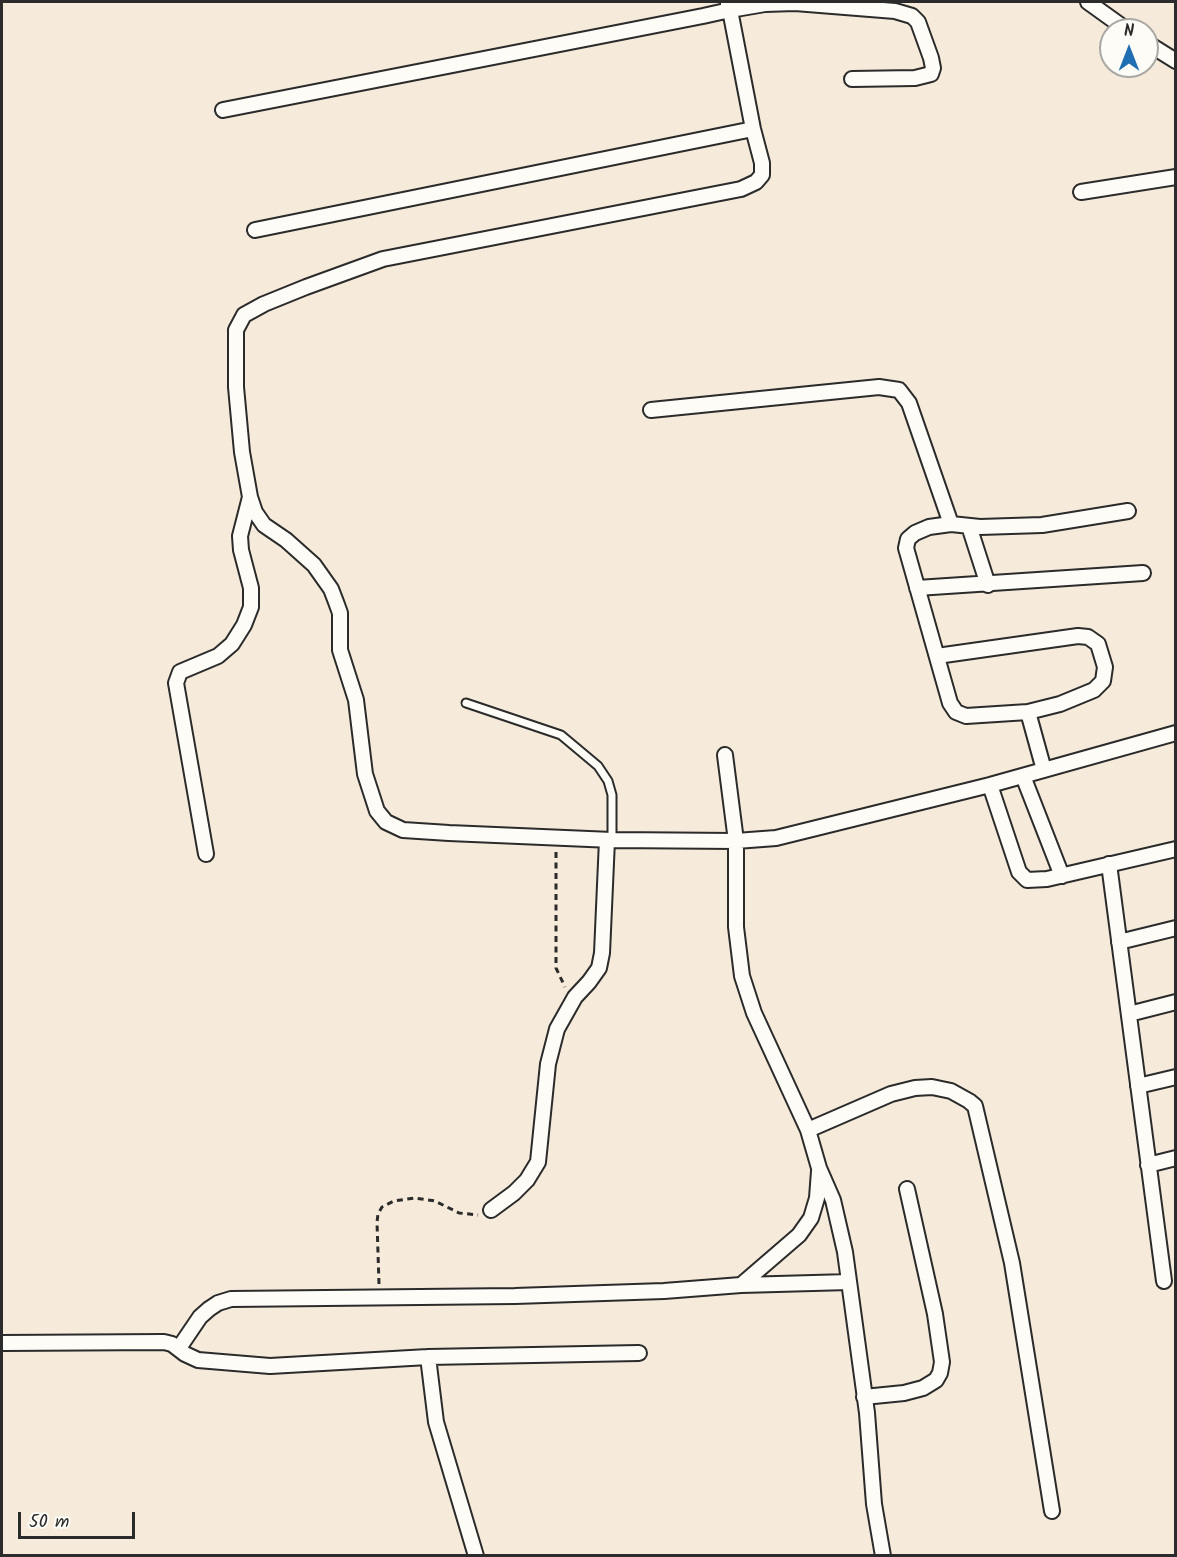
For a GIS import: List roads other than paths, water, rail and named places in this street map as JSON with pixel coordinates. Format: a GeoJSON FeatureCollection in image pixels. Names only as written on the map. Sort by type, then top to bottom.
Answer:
{"type":"FeatureCollection","features":[{"type":"Feature","properties":{"kind":"street"},"geometry":{"type":"LineString","coordinates":[[1088,2],[1110,18]]}},
{"type":"Feature","properties":{"kind":"street"},"geometry":{"type":"LineString","coordinates":[[223,110],[729,6],[795,3],[895,11],[912,16],[918,22],[932,58],[931,74],[915,78],[852,79]]}},
{"type":"Feature","properties":{"kind":"street"},"geometry":{"type":"LineString","coordinates":[[729,6],[753,129],[762,163],[762,175],[756,182],[741,189],[383,259],[264,304],[244,315],[236,330],[236,387],[242,452],[250,497],[255,512],[264,525],[286,540],[314,565],[331,589],[340,613],[340,650],[356,700],[365,774],[378,811],[386,822],[403,830],[610,840],[736,841],[776,838],[990,785],[1176,733]]}},
{"type":"Feature","properties":{"kind":"street"},"geometry":{"type":"LineString","coordinates":[[1159,51],[1176,61]]}},
{"type":"Feature","properties":{"kind":"street"},"geometry":{"type":"LineString","coordinates":[[255,230],[753,129]]}},
{"type":"Feature","properties":{"kind":"street"},"geometry":{"type":"LineString","coordinates":[[1081,192],[1176,177]]}},
{"type":"Feature","properties":{"kind":"street"},"geometry":{"type":"LineString","coordinates":[[651,410],[879,387],[899,390],[909,403],[951,524]]}},
{"type":"Feature","properties":{"kind":"street"},"geometry":{"type":"LineString","coordinates":[[206,854],[176,683],[180,672],[218,656],[232,644],[244,625],[250,607],[251,588],[241,550],[240,536],[250,497]]}},
{"type":"Feature","properties":{"kind":"street"},"geometry":{"type":"LineString","coordinates":[[937,656],[1078,636],[1088,638],[1098,644],[1105,667],[1103,681],[1094,690],[1060,704],[1029,712],[966,716],[956,712],[950,703],[906,548],[908,539],[929,527],[951,524],[1004,527],[1042,525],[1128,512]]}},
{"type":"Feature","properties":{"kind":"street"},"geometry":{"type":"LineString","coordinates":[[969,526],[988,585]]}},
{"type":"Feature","properties":{"kind":"street"},"geometry":{"type":"LineString","coordinates":[[917,588],[1143,573]]}},
{"type":"Feature","properties":{"kind":"street"},"geometry":{"type":"LineString","coordinates":[[1029,712],[1044,770]]}},
{"type":"Feature","properties":{"kind":"street"},"geometry":{"type":"LineString","coordinates":[[724,755],[736,841],[736,927],[742,976],[754,1013],[808,1130],[819,1168],[833,1200],[845,1252],[864,1397],[874,1504],[883,1556]]}},
{"type":"Feature","properties":{"kind":"street"},"geometry":{"type":"LineString","coordinates":[[1023,776],[1062,876]]}},
{"type":"Feature","properties":{"kind":"street"},"geometry":{"type":"LineString","coordinates":[[990,785],[1023,878],[1033,881],[1062,876],[1176,849]]}},
{"type":"Feature","properties":{"kind":"street"},"geometry":{"type":"LineString","coordinates":[[491,1210],[527,1180],[538,1162],[548,1064],[557,1029],[575,997],[599,968],[610,840]]}},
{"type":"Feature","properties":{"kind":"street"},"geometry":{"type":"LineString","coordinates":[[1109,864],[1164,1281]]}},
{"type":"Feature","properties":{"kind":"street"},"geometry":{"type":"LineString","coordinates":[[1119,942],[1176,928]]}},
{"type":"Feature","properties":{"kind":"street"},"geometry":{"type":"LineString","coordinates":[[1129,1014],[1176,1002]]}},
{"type":"Feature","properties":{"kind":"street"},"geometry":{"type":"LineString","coordinates":[[1138,1086],[1176,1077]]}},
{"type":"Feature","properties":{"kind":"street"},"geometry":{"type":"LineString","coordinates":[[808,1130],[891,1094],[915,1088],[932,1087],[951,1091],[975,1106],[1012,1263],[1052,1511]]}},
{"type":"Feature","properties":{"kind":"street"},"geometry":{"type":"LineString","coordinates":[[1148,1165],[1176,1158]]}},
{"type":"Feature","properties":{"kind":"street"},"geometry":{"type":"LineString","coordinates":[[741,1285],[799,1235],[811,1218],[817,1198],[819,1168]]}},
{"type":"Feature","properties":{"kind":"street"},"geometry":{"type":"LineString","coordinates":[[864,1397],[904,1393],[923,1388],[936,1380],[940,1373],[942,1362],[935,1314],[907,1189]]}},
{"type":"Feature","properties":{"kind":"street"},"geometry":{"type":"LineString","coordinates":[[179,1348],[209,1308],[231,1299],[310,1297],[380,1299],[664,1291],[741,1285],[849,1282]]}},
{"type":"Feature","properties":{"kind":"street"},"geometry":{"type":"LineString","coordinates":[[2,1343],[164,1342],[198,1360],[270,1366],[428,1357],[639,1353]]}},
{"type":"Feature","properties":{"kind":"street"},"geometry":{"type":"LineString","coordinates":[[428,1357],[436,1422],[476,1556]]}},
{"type":"Feature","properties":{"kind":"lane"},"geometry":{"type":"LineString","coordinates":[[466,702],[561,735],[598,765],[608,781],[612,795],[610,840]]}}]}
